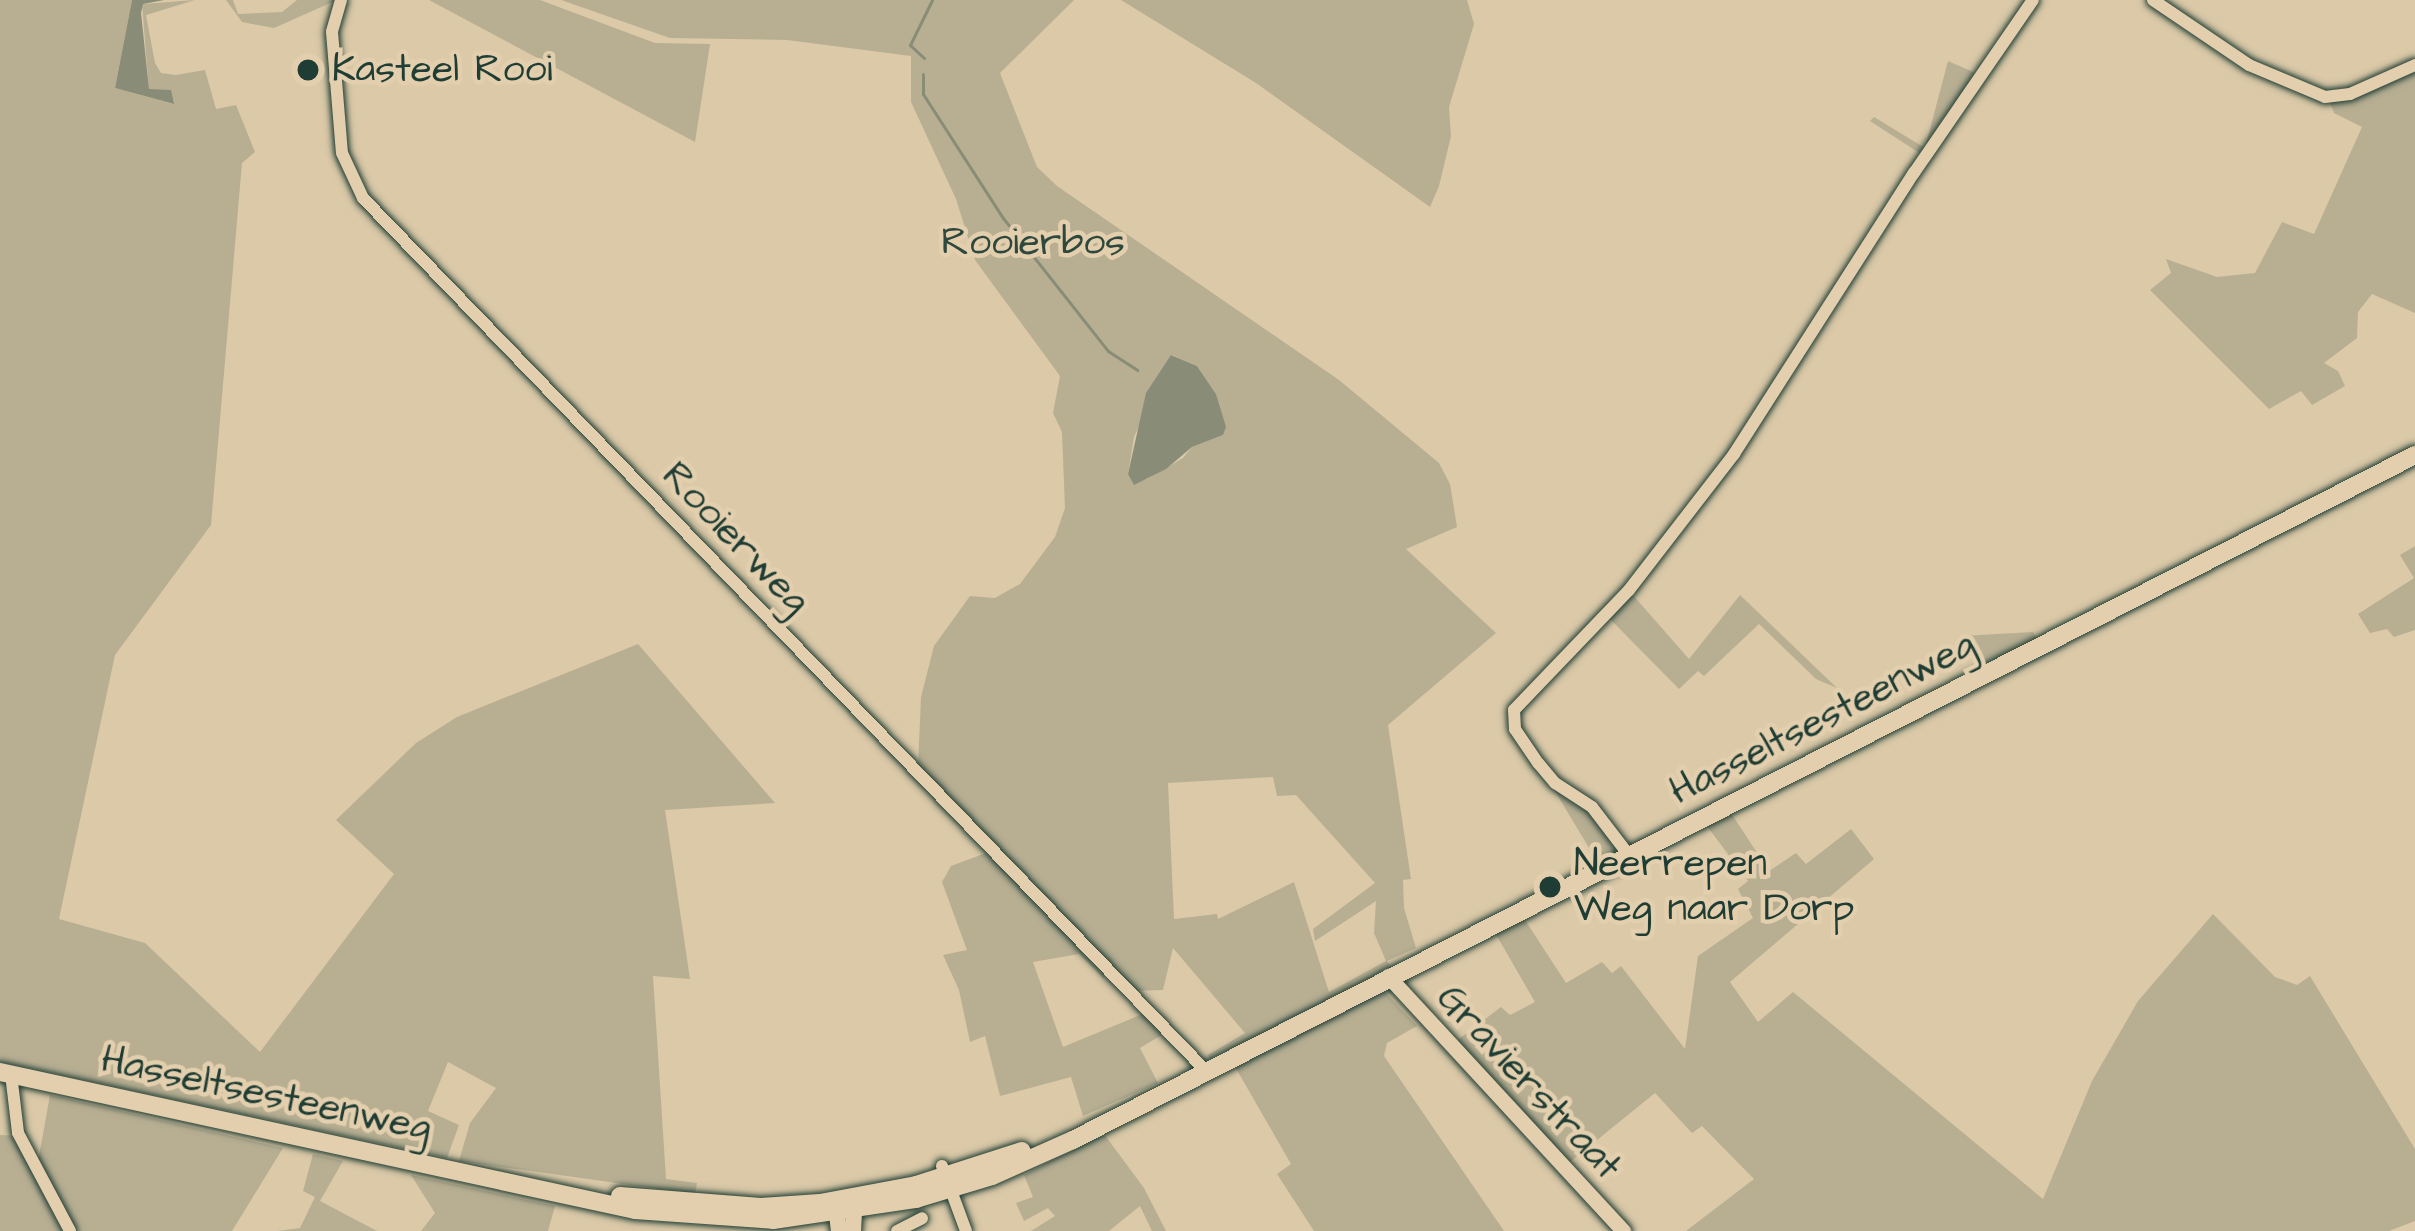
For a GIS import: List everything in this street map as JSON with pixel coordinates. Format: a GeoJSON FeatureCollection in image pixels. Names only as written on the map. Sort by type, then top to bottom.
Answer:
{"type":"FeatureCollection","features":[{"type":"Feature","properties":{"kind":"main road","name":"Hasseltsesteenweg"},"geometry":{"type":"LineString","coordinates":[[5,1073],[635,1210],[712,1220],[846,1217],[945,1178],[1035,1158],[2415,455]]}},
{"type":"Feature","properties":{"kind":"street","name":"Rooierweg"},"geometry":{"type":"LineString","coordinates":[[341,0],[332,32],[342,153],[363,198],[1205,1070]]}},
{"type":"Feature","properties":{"kind":"street"},"geometry":{"type":"LineString","coordinates":[[1628,854],[1592,807],[1555,783],[1538,763],[1515,729],[1514,710],[1629,590],[1734,454],[1914,173],[2033,0]]}},
{"type":"Feature","properties":{"kind":"street"},"geometry":{"type":"LineString","coordinates":[[2153,0],[2249,65],[2325,97],[2350,94],[2415,65]]}},
{"type":"Feature","properties":{"kind":"street","name":"Gravierstraat"},"geometry":{"type":"LineString","coordinates":[[1388,976],[1622,1231]]}},
{"type":"Feature","properties":{"kind":"street","name":"Hasseltsesteenweg"},"geometry":{"type":"LineString","coordinates":[[5,1073],[18,1133],[70,1231]]}},
{"type":"Feature","properties":{"kind":"street"},"geometry":{"type":"LineString","coordinates":[[945,1178],[966,1231]]}},
{"type":"Feature","properties":{"kind":"street"},"geometry":{"type":"LineString","coordinates":[[897,1231],[922,1218]]}},
{"type":"Feature","properties":{"kind":"green space"},"geometry":{"type":"Polygon","coordinates":[[[0,0],[132,0],[115,88],[173,104],[149,90],[142,4],[195,0],[146,15],[155,63],[161,73],[205,70],[216,109],[236,105],[255,152],[242,163],[211,525],[115,655],[59,919],[145,943],[260,1052],[394,874],[336,820],[416,743],[457,717],[638,644],[775,803],[665,810],[690,979],[653,976],[666,1179],[697,1183],[695,1194],[459,1161],[470,1123],[496,1088],[448,1062],[428,1111],[459,1125],[447,1158],[0,1062],[0,0]]]}},
{"type":"Feature","properties":{"kind":"green space"},"geometry":{"type":"Polygon","coordinates":[[[226,0],[233,0],[238,14],[282,12],[297,0],[337,0],[274,28],[242,22],[226,0]]]}},
{"type":"Feature","properties":{"kind":"green space"},"geometry":{"type":"Polygon","coordinates":[[[429,0],[540,0],[655,43],[710,44],[695,142],[429,0]]]}},
{"type":"Feature","properties":{"kind":"green space","name":"Rooierbos"},"geometry":{"type":"Polygon","coordinates":[[[561,0],[1074,0],[1000,73],[1037,167],[1057,186],[1339,380],[1439,463],[1450,484],[1457,527],[1406,549],[1496,633],[1388,725],[1411,879],[1403,880],[1404,908],[1416,948],[1387,961],[1392,968],[1210,1059],[1208,1055],[1245,1033],[1173,948],[1163,990],[1133,991],[918,767],[921,697],[934,646],[970,596],[995,598],[1020,584],[1055,537],[1065,508],[1062,432],[1053,413],[1060,376],[975,260],[956,199],[911,102],[911,56],[787,40],[670,38],[561,0]],[[1172,355],[1134,437],[1128,474],[1147,479],[1183,458],[1192,447],[1223,435],[1216,394],[1197,366],[1172,355]],[[1273,777],[1168,783],[1174,919],[1217,914],[1218,919],[1294,882],[1329,992],[1386,961],[1374,933],[1376,901],[1315,941],[1313,929],[1375,883],[1296,795],[1277,796],[1273,777]]]}},
{"type":"Feature","properties":{"kind":"green space"},"geometry":{"type":"Polygon","coordinates":[[[1121,0],[1467,0],[1474,24],[1449,107],[1451,136],[1430,207],[1256,83],[1121,0]]]}},
{"type":"Feature","properties":{"kind":"green space"},"geometry":{"type":"Polygon","coordinates":[[[1948,61],[1980,75],[1924,156],[1870,121],[1874,117],[1925,148],[1948,61]]]}},
{"type":"Feature","properties":{"kind":"green space"},"geometry":{"type":"Polygon","coordinates":[[[2415,71],[2415,313],[2372,294],[2358,312],[2357,338],[2324,363],[2338,371],[2345,386],[2312,405],[2301,391],[2269,409],[2150,290],[2171,273],[2166,259],[2217,277],[2255,273],[2282,222],[2314,234],[2362,127],[2334,113],[2330,102],[2415,71]]]}},
{"type":"Feature","properties":{"kind":"green space"},"geometry":{"type":"Polygon","coordinates":[[[2415,546],[2415,630],[2394,637],[2387,629],[2370,633],[2358,614],[2414,578],[2400,555],[2415,546]]]}},
{"type":"Feature","properties":{"kind":"green space"},"geometry":{"type":"Polygon","coordinates":[[[1632,594],[1689,659],[1740,595],[1837,688],[1816,679],[1759,624],[1704,676],[1698,671],[1679,689],[1610,619],[1632,594]]]}},
{"type":"Feature","properties":{"kind":"green space"},"geometry":{"type":"Polygon","coordinates":[[[2033,632],[2037,639],[1978,668],[1963,636],[2033,632]]]}},
{"type":"Feature","properties":{"kind":"green space"},"geometry":{"type":"Polygon","coordinates":[[[1550,783],[1588,808],[1616,846],[1615,852],[1597,861],[1550,783]]]}},
{"type":"Feature","properties":{"kind":"green space"},"geometry":{"type":"Polygon","coordinates":[[[1731,813],[1769,871],[1796,853],[1806,864],[1851,829],[1874,859],[1730,982],[1758,1022],[1793,992],[2043,1199],[2092,1081],[2138,1001],[2213,914],[2275,977],[2297,985],[2310,976],[2415,1149],[2415,1221],[2389,1231],[1686,1231],[1754,1179],[1702,1126],[1692,1133],[1655,1093],[1565,1166],[1455,1042],[1501,1007],[1510,1015],[1535,1002],[1494,931],[1525,920],[1566,983],[1602,962],[1612,973],[1621,966],[1685,1049],[1698,956],[1753,918],[1738,889],[1748,881],[1707,826],[1731,813]]]}},
{"type":"Feature","properties":{"kind":"green space"},"geometry":{"type":"Polygon","coordinates":[[[986,853],[1107,974],[1103,978],[1079,954],[1033,962],[1063,1047],[1145,1013],[1165,1033],[1140,1048],[1158,1083],[1083,1116],[1071,1077],[1000,1096],[985,1036],[970,1042],[959,990],[943,955],[967,950],[942,882],[951,866],[986,853]]]}},
{"type":"Feature","properties":{"kind":"green space"},"geometry":{"type":"Polygon","coordinates":[[[1381,988],[1417,1026],[1387,1043],[1384,1056],[1504,1231],[1314,1231],[1277,1174],[1291,1164],[1234,1065],[1381,988]]]}},
{"type":"Feature","properties":{"kind":"green space"},"geometry":{"type":"Polygon","coordinates":[[[50,1095],[283,1148],[232,1231],[75,1231],[38,1162],[50,1095]]]}},
{"type":"Feature","properties":{"kind":"green space"},"geometry":{"type":"Polygon","coordinates":[[[1104,1134],[1144,1188],[1166,1231],[1152,1231],[1140,1206],[1109,1231],[1031,1231],[1055,1216],[1048,1208],[1024,1221],[1016,1203],[1033,1197],[1024,1175],[1104,1134]]]}},
{"type":"Feature","properties":{"kind":"green space"},"geometry":{"type":"Polygon","coordinates":[[[0,1135],[18,1136],[67,1231],[0,1231],[0,1135]]]}},
{"type":"Feature","properties":{"kind":"green space"},"geometry":{"type":"Polygon","coordinates":[[[313,1154],[343,1161],[320,1201],[377,1231],[278,1231],[300,1228],[315,1197],[303,1191],[313,1154]]]}},
{"type":"Feature","properties":{"kind":"green space"},"geometry":{"type":"Polygon","coordinates":[[[411,1175],[555,1206],[548,1231],[421,1231],[435,1213],[411,1175]]]}},
{"type":"Feature","properties":{"kind":"shaded area"},"geometry":{"type":"Polygon","coordinates":[[[132,0],[164,0],[143,4],[141,13],[149,89],[171,90],[174,104],[115,88],[132,0]]]}},
{"type":"Feature","properties":{"kind":"shaded area"},"geometry":{"type":"Polygon","coordinates":[[[1171,355],[1197,366],[1216,394],[1226,427],[1223,435],[1192,447],[1166,469],[1134,485],[1128,474],[1146,393],[1171,355]]]}},
{"type":"Feature","properties":{"kind":"waterway"},"geometry":{"type":"LineString","coordinates":[[924,58],[910,45],[932,0]]}},
{"type":"Feature","properties":{"kind":"waterway"},"geometry":{"type":"LineString","coordinates":[[923,74],[923,94],[1003,218],[1108,351],[1137,370]]}},
{"type":"Feature","properties":{"kind":"place","name":"Kasteel Rooi"},"geometry":{"type":"Point","coordinates":[308,70]}},
{"type":"Feature","properties":{"kind":"place","name":"Neerrepen Weg naar Dorp"},"geometry":{"type":"Point","coordinates":[1550,887]}}]}
